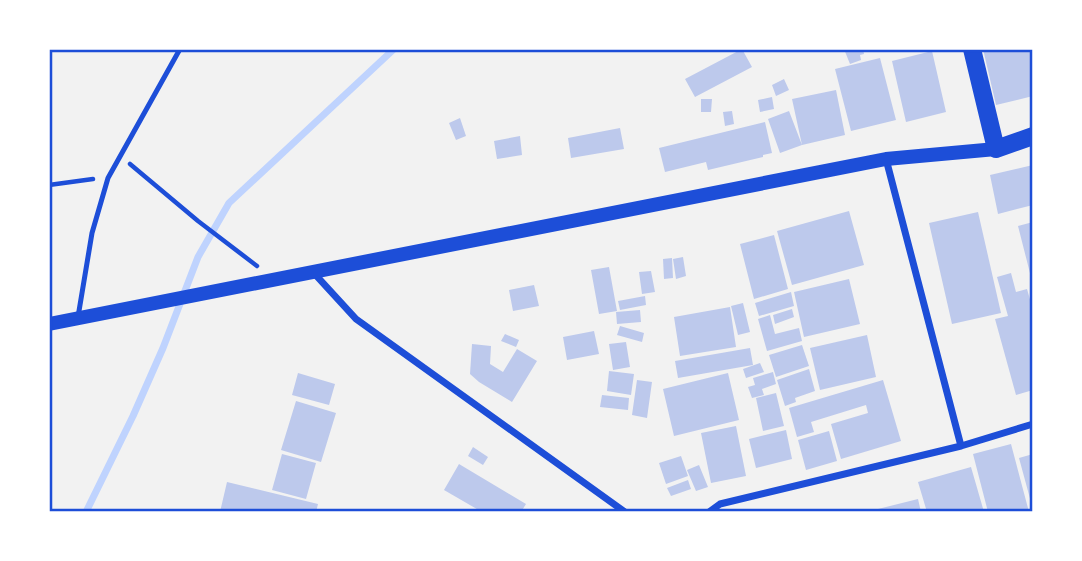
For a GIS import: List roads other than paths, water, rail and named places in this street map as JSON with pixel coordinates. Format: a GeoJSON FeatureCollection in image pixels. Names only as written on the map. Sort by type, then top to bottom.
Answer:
{"type":"FeatureCollection","features":[{"type":"Feature","properties":{"kind":"highway"},"geometry":{"type":"LineString","coordinates":[[972,49],[996,149],[1033,136]]}},
{"type":"Feature","properties":{"kind":"main road"},"geometry":{"type":"LineString","coordinates":[[49,324],[886,159],[996,149]]}},
{"type":"Feature","properties":{"kind":"street"},"geometry":{"type":"LineString","coordinates":[[886,159],[961,446]]}},
{"type":"Feature","properties":{"kind":"street"},"geometry":{"type":"LineString","coordinates":[[312,271],[356,319],[625,512]]}},
{"type":"Feature","properties":{"kind":"street"},"geometry":{"type":"LineString","coordinates":[[709,512],[720,504],[961,446],[1033,424]]}},
{"type":"Feature","properties":{"kind":"lane"},"geometry":{"type":"LineString","coordinates":[[78,317],[92,233],[108,178],[180,49]]}},
{"type":"Feature","properties":{"kind":"waterway"},"geometry":{"type":"LineString","coordinates":[[86,512],[163,348],[198,257],[229,203],[394,49]]}}]}
